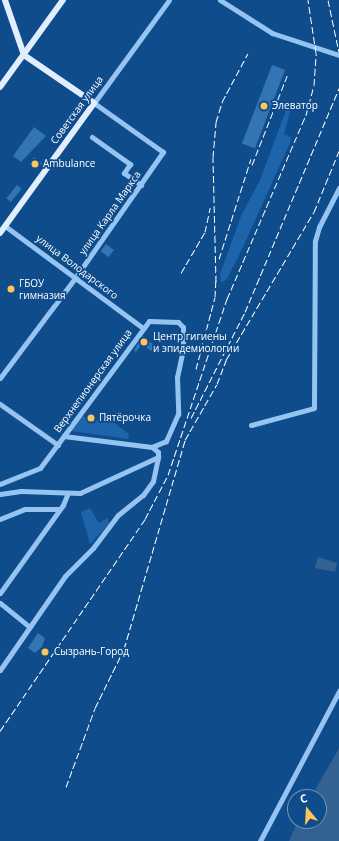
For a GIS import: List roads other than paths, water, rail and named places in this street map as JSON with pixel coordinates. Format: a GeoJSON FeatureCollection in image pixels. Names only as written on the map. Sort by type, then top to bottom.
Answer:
{"type":"FeatureCollection","features":[{"type":"Feature","properties":{"kind":"main road"},"geometry":{"type":"LineString","coordinates":[[5,0],[24,55],[94,103]]}},
{"type":"Feature","properties":{"kind":"main road"},"geometry":{"type":"LineString","coordinates":[[0,87],[63,0]]}},
{"type":"Feature","properties":{"kind":"main road","name":"Советская улица"},"geometry":{"type":"LineString","coordinates":[[0,233],[2,224],[94,103]]}},
{"type":"Feature","properties":{"kind":"street","name":"Советская улица"},"geometry":{"type":"LineString","coordinates":[[94,103],[169,0]]}},
{"type":"Feature","properties":{"kind":"street"},"geometry":{"type":"LineString","coordinates":[[220,0],[272,33],[339,55]]}},
{"type":"Feature","properties":{"kind":"street","name":"улица Карла Маркса"},"geometry":{"type":"LineString","coordinates":[[0,378],[75,278],[162,154],[163,149],[94,103]]}},
{"type":"Feature","properties":{"kind":"street"},"geometry":{"type":"LineString","coordinates":[[92,137],[130,164],[124,173],[141,185]]}},
{"type":"Feature","properties":{"kind":"street"},"geometry":{"type":"LineString","coordinates":[[251,425],[314,408],[315,241],[319,227],[339,188]]}},
{"type":"Feature","properties":{"kind":"street","name":"улица Володарского"},"geometry":{"type":"LineString","coordinates":[[2,224],[143,328]]}},
{"type":"Feature","properties":{"kind":"street"},"geometry":{"type":"LineString","coordinates":[[64,436],[152,447],[166,441],[178,414],[177,377],[183,349],[183,327],[178,322],[151,320],[143,328]]}},
{"type":"Feature","properties":{"kind":"street","name":"Верхнепионерская улица"},"geometry":{"type":"LineString","coordinates":[[0,484],[40,468],[143,328]]}},
{"type":"Feature","properties":{"kind":"street"},"geometry":{"type":"LineString","coordinates":[[0,404],[58,445]]}},
{"type":"Feature","properties":{"kind":"street"},"geometry":{"type":"LineString","coordinates":[[0,670],[65,576],[93,548],[118,515],[143,495],[153,482],[158,455],[152,447]]}},
{"type":"Feature","properties":{"kind":"street"},"geometry":{"type":"LineString","coordinates":[[0,494],[48,492],[67,495],[98,486],[158,455]]}},
{"type":"Feature","properties":{"kind":"street"},"geometry":{"type":"LineString","coordinates":[[0,593],[59,509],[67,495]]}},
{"type":"Feature","properties":{"kind":"street"},"geometry":{"type":"LineString","coordinates":[[0,520],[25,509],[59,509]]}},
{"type":"Feature","properties":{"kind":"street"},"geometry":{"type":"LineString","coordinates":[[0,603],[30,627]]}},
{"type":"Feature","properties":{"kind":"street"},"geometry":{"type":"LineString","coordinates":[[260,841],[339,691]]}},
{"type":"Feature","properties":{"kind":"railway"},"geometry":{"type":"LineString","coordinates":[[0,731],[145,519],[168,475],[227,299],[306,115],[314,85],[316,53],[308,0]]}},
{"type":"Feature","properties":{"kind":"railway"},"geometry":{"type":"LineString","coordinates":[[328,0],[339,52]]}},
{"type":"Feature","properties":{"kind":"railway"},"geometry":{"type":"LineString","coordinates":[[216,282],[213,157],[216,122],[222,102],[248,53]]}},
{"type":"Feature","properties":{"kind":"railway"},"geometry":{"type":"LineString","coordinates":[[252,165],[287,76]]}},
{"type":"Feature","properties":{"kind":"railway"},"geometry":{"type":"LineString","coordinates":[[191,418],[245,312],[339,88]]}},
{"type":"Feature","properties":{"kind":"railway"},"geometry":{"type":"LineString","coordinates":[[66,787],[95,708],[124,649],[185,440],[217,384],[226,360],[314,212],[339,151]]}},
{"type":"Feature","properties":{"kind":"railway"},"geometry":{"type":"LineString","coordinates":[[219,259],[251,159]]}},
{"type":"Feature","properties":{"kind":"railway"},"geometry":{"type":"LineString","coordinates":[[181,273],[205,232],[210,208]]}},
{"type":"Feature","properties":{"kind":"railway"},"geometry":{"type":"LineString","coordinates":[[196,369],[215,297],[216,277]]}},
{"type":"Feature","properties":{"kind":"place","name":"Элеватор"},"geometry":{"type":"Point","coordinates":[264,106]}},
{"type":"Feature","properties":{"kind":"place","name":"Ambulance"},"geometry":{"type":"Point","coordinates":[35,164]}},
{"type":"Feature","properties":{"kind":"place","name":"ГБОУ гимназия"},"geometry":{"type":"Point","coordinates":[11,289]}},
{"type":"Feature","properties":{"kind":"place","name":"Центр гигиены и эпидемиологии"},"geometry":{"type":"Point","coordinates":[144,342]}},
{"type":"Feature","properties":{"kind":"place","name":"Пятёрочка"},"geometry":{"type":"Point","coordinates":[91,418]}},
{"type":"Feature","properties":{"kind":"place","name":"Сызрань-Город"},"geometry":{"type":"Point","coordinates":[45,652]}}]}
